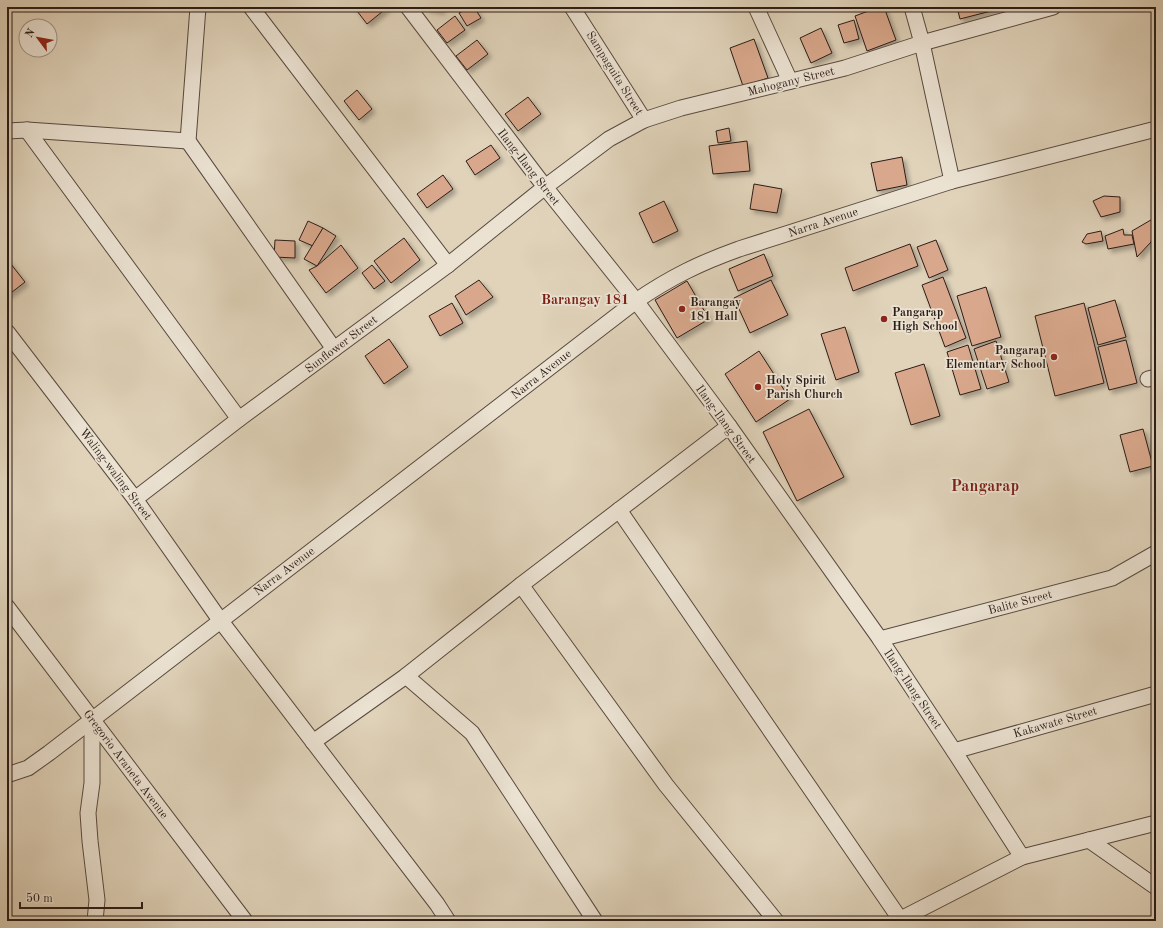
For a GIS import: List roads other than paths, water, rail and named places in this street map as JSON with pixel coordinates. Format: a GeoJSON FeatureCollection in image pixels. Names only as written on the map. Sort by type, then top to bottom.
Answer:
{"type":"FeatureCollection","features":[{"type":"Feature","properties":{"kind":"street"},"geometry":{"type":"LineString","coordinates":[[198,7],[188,141],[334,349]]}},
{"type":"Feature","properties":{"kind":"street"},"geometry":{"type":"LineString","coordinates":[[252,7],[448,265]]}},
{"type":"Feature","properties":{"kind":"street","name":"Ilang-Ilang Street"},"geometry":{"type":"LineString","coordinates":[[408,7],[545,187],[636,301],[728,426],[880,639],[1022,857]]}},
{"type":"Feature","properties":{"kind":"street","name":"Sampaguita Street"},"geometry":{"type":"LineString","coordinates":[[572,7],[644,120]]}},
{"type":"Feature","properties":{"kind":"street"},"geometry":{"type":"LineString","coordinates":[[756,7],[790,81]]}},
{"type":"Feature","properties":{"kind":"street"},"geometry":{"type":"LineString","coordinates":[[912,7],[922,43],[952,181]]}},
{"type":"Feature","properties":{"kind":"street","name":"Mahogany Street"},"geometry":{"type":"LineString","coordinates":[[545,187],[609,139],[644,120],[681,108],[845,68],[922,43],[1053,7]]}},
{"type":"Feature","properties":{"kind":"street","name":"Narra Avenue"},"geometry":{"type":"LineString","coordinates":[[7,775],[28,768],[636,301],[683,272],[708,260],[952,181],[1156,129]]}},
{"type":"Feature","properties":{"kind":"street"},"geometry":{"type":"LineString","coordinates":[[7,131],[28,130],[188,141]]}},
{"type":"Feature","properties":{"kind":"street"},"geometry":{"type":"LineString","coordinates":[[28,130],[239,419]]}},
{"type":"Feature","properties":{"kind":"street","name":"Sunflower Street"},"geometry":{"type":"LineString","coordinates":[[135,499],[239,419],[448,265],[545,187]]}},
{"type":"Feature","properties":{"kind":"street","name":"Waling-waling Street"},"geometry":{"type":"LineString","coordinates":[[7,332],[135,499],[220,620],[437,904],[448,921]]}},
{"type":"Feature","properties":{"kind":"street"},"geometry":{"type":"LineString","coordinates":[[313,742],[406,676],[520,585],[728,426]]}},
{"type":"Feature","properties":{"kind":"street"},"geometry":{"type":"LineString","coordinates":[[619,510],[898,920],[1022,857],[1156,823]]}},
{"type":"Feature","properties":{"kind":"street","name":"Balite Street"},"geometry":{"type":"LineString","coordinates":[[880,639],[1112,578],[1156,553]]}},
{"type":"Feature","properties":{"kind":"street"},"geometry":{"type":"LineString","coordinates":[[520,585],[666,785],[776,921]]}},
{"type":"Feature","properties":{"kind":"street","name":"Gregorio Araneta Avenue"},"geometry":{"type":"LineString","coordinates":[[7,607],[245,921]]}},
{"type":"Feature","properties":{"kind":"street"},"geometry":{"type":"LineString","coordinates":[[406,676],[472,733],[595,921]]}},
{"type":"Feature","properties":{"kind":"street","name":"Kakawate Street"},"geometry":{"type":"LineString","coordinates":[[954,751],[1156,694]]}},
{"type":"Feature","properties":{"kind":"street"},"geometry":{"type":"LineString","coordinates":[[92,719],[93,778],[88,813],[97,900],[95,921]]}},
{"type":"Feature","properties":{"kind":"street"},"geometry":{"type":"LineString","coordinates":[[1089,840],[1156,887]]}},
{"type":"Feature","properties":{"kind":"place","name":"Barangay 181 Hall"},"geometry":{"type":"Point","coordinates":[682,309]}},
{"type":"Feature","properties":{"kind":"place","name":"Pangarap High School"},"geometry":{"type":"Point","coordinates":[884,319]}},
{"type":"Feature","properties":{"kind":"place","name":"Pangarap Elementary School"},"geometry":{"type":"Point","coordinates":[1054,357]}},
{"type":"Feature","properties":{"kind":"place","name":"Holy Spirit Parish Church"},"geometry":{"type":"Point","coordinates":[758,387]}},
{"type":"Feature","properties":{"kind":"district","name":"Barangay 181"},"geometry":{"type":"Point","coordinates":[585,299]}},
{"type":"Feature","properties":{"kind":"district","name":"Pangarap"},"geometry":{"type":"Point","coordinates":[985,485]}}]}
